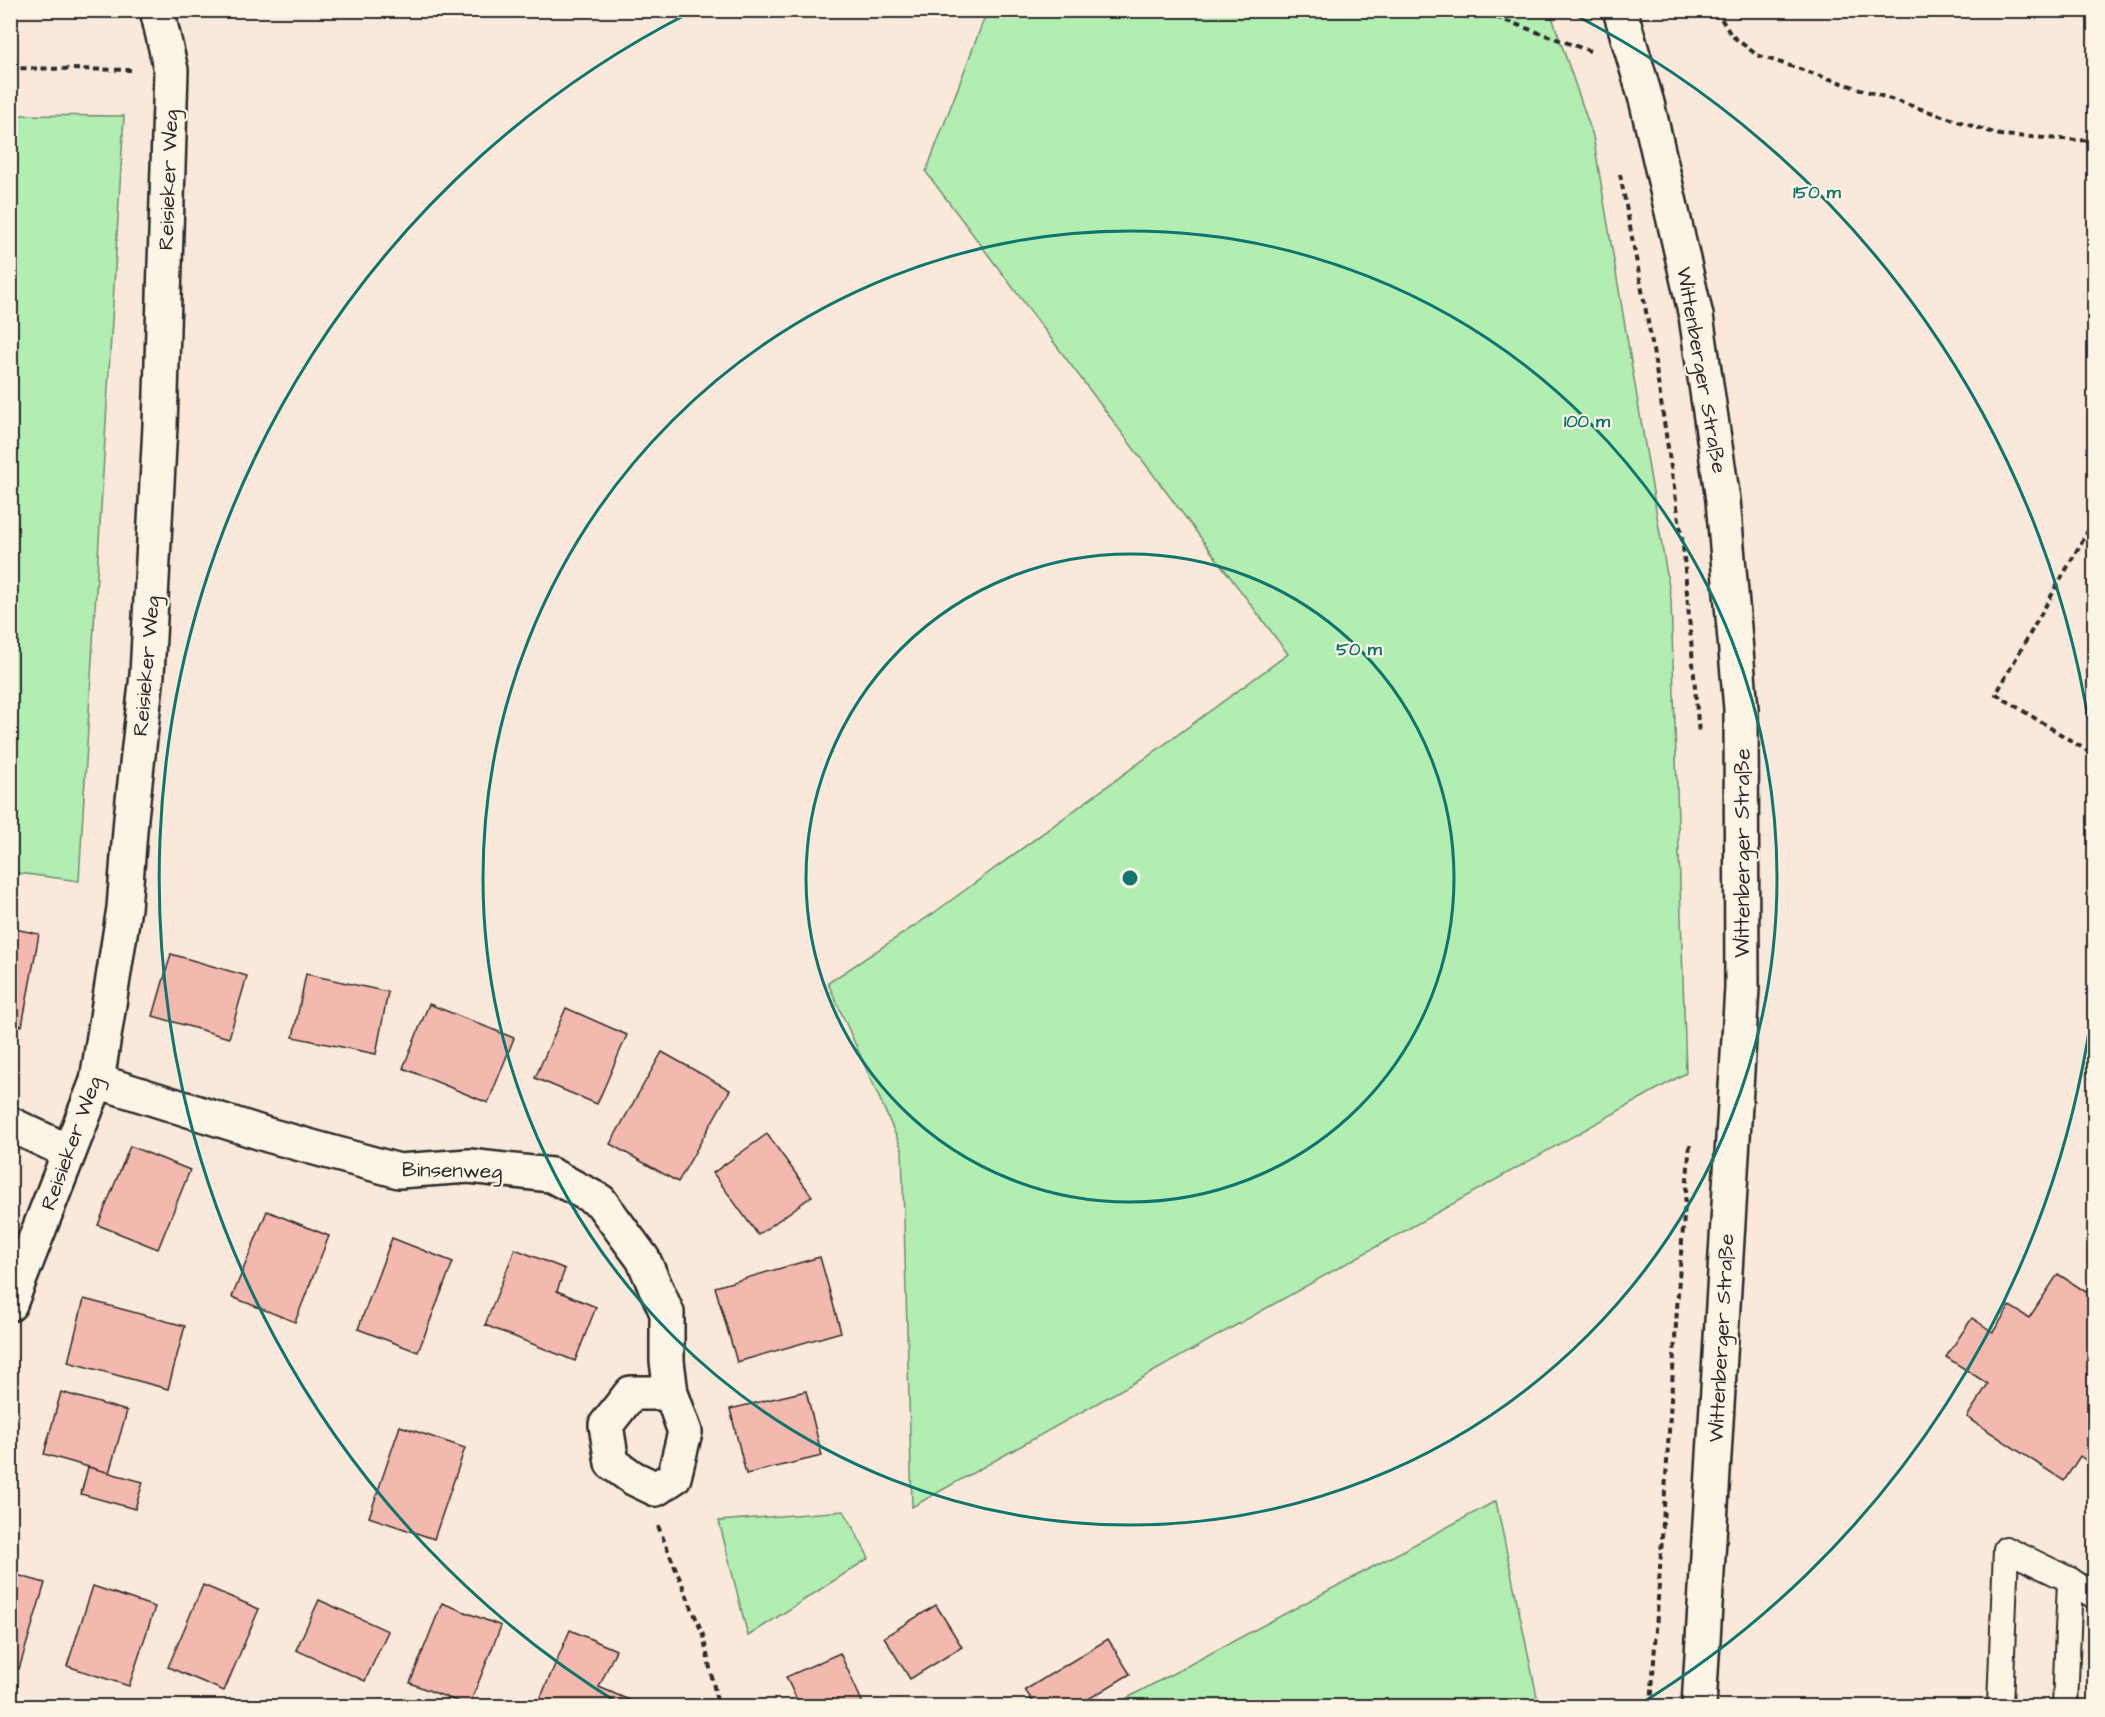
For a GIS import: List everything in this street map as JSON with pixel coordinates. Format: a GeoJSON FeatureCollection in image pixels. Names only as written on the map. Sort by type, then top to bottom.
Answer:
{"type":"FeatureCollection","features":[{"type":"Feature","properties":{"kind":"street","name":"Reisieker Weg"},"geometry":{"type":"LineString","coordinates":[[10,1304],[97,1081],[124,908],[147,675],[160,426],[171,70],[157,10]]}},
{"type":"Feature","properties":{"kind":"street","name":"Wittenberger Straße"},"geometry":{"type":"LineString","coordinates":[[1620,10],[1647,103],[1696,316],[1723,500],[1742,709],[1742,988],[1699,1707]]}},
{"type":"Feature","properties":{"kind":"street","name":"Binsenweg"},"geometry":{"type":"LineString","coordinates":[[97,1081],[268,1135],[399,1171],[469,1166],[551,1175],[600,1201],[643,1258],[667,1313],[667,1361],[671,1394],[685,1432],[674,1477],[656,1489]]}},
{"type":"Feature","properties":{"kind":"street"},"geometry":{"type":"LineString","coordinates":[[10,1124],[69,1152]]}},
{"type":"Feature","properties":{"kind":"street"},"geometry":{"type":"LineString","coordinates":[[656,1489],[633,1478],[612,1463],[606,1425],[631,1393],[671,1394]]}},
{"type":"Feature","properties":{"kind":"lane"},"geometry":{"type":"LineString","coordinates":[[2000,1707],[2006,1549],[2070,1580],[2094,1596]]}},
{"type":"Feature","properties":{"kind":"lane"},"geometry":{"type":"LineString","coordinates":[[2065,1707],[2070,1580]]}},
{"type":"Feature","properties":{"kind":"path"},"geometry":{"type":"LineString","coordinates":[[1476,10],[1636,66]]}},
{"type":"Feature","properties":{"kind":"path"},"geometry":{"type":"LineString","coordinates":[[1716,10],[1731,35],[1757,55],[2000,135],[2094,141]]}},
{"type":"Feature","properties":{"kind":"path"},"geometry":{"type":"LineString","coordinates":[[1587,40],[1592,62]]}},
{"type":"Feature","properties":{"kind":"path"},"geometry":{"type":"LineString","coordinates":[[10,68],[171,70]]}},
{"type":"Feature","properties":{"kind":"path"},"geometry":{"type":"LineString","coordinates":[[1618,164],[1652,343],[1683,546],[1700,742]]}},
{"type":"Feature","properties":{"kind":"path"},"geometry":{"type":"LineString","coordinates":[[2094,520],[1996,694],[2094,755]]}},
{"type":"Feature","properties":{"kind":"path"},"geometry":{"type":"LineString","coordinates":[[1651,1707],[1679,1278],[1691,1139]]}},
{"type":"Feature","properties":{"kind":"path"},"geometry":{"type":"LineString","coordinates":[[656,1489],[651,1507],[704,1635],[718,1707]]}},
{"type":"Feature","properties":{"kind":"green space"},"geometry":{"type":"Polygon","coordinates":[[[987,11],[1550,11],[1593,136],[1671,599],[1686,1073],[912,1507],[902,1149],[828,983],[931,915],[1288,654],[926,172],[987,11]]]}},
{"type":"Feature","properties":{"kind":"green space"},"geometry":{"type":"Polygon","coordinates":[[[11,115],[124,116],[79,881],[11,872],[11,115]]]}},
{"type":"Feature","properties":{"kind":"green space"},"geometry":{"type":"Polygon","coordinates":[[[1496,1501],[1539,1706],[1112,1706],[1496,1501]]]}},
{"type":"Feature","properties":{"kind":"green space"},"geometry":{"type":"Polygon","coordinates":[[[844,1511],[869,1558],[748,1636],[719,1521],[844,1511]]]}},
{"type":"Feature","properties":{"kind":"building"},"geometry":{"type":"Polygon","coordinates":[[[10,928],[39,934],[22,1026],[10,1024],[10,928]]]}},
{"type":"Feature","properties":{"kind":"building"},"geometry":{"type":"Polygon","coordinates":[[[171,954],[247,976],[229,1038],[153,1016],[171,954]]]}},
{"type":"Feature","properties":{"kind":"building"},"geometry":{"type":"Polygon","coordinates":[[[306,974],[388,992],[376,1054],[293,1037],[306,974]]]}},
{"type":"Feature","properties":{"kind":"building"},"geometry":{"type":"Polygon","coordinates":[[[429,1004],[514,1038],[488,1103],[403,1068],[429,1004]]]}},
{"type":"Feature","properties":{"kind":"building"},"geometry":{"type":"Polygon","coordinates":[[[566,1008],[627,1035],[597,1104],[535,1078],[566,1008]]]}},
{"type":"Feature","properties":{"kind":"building"},"geometry":{"type":"Polygon","coordinates":[[[662,1052],[730,1090],[678,1182],[610,1144],[662,1052]]]}},
{"type":"Feature","properties":{"kind":"building"},"geometry":{"type":"Polygon","coordinates":[[[767,1134],[812,1196],[758,1235],[713,1173],[767,1134]]]}},
{"type":"Feature","properties":{"kind":"building"},"geometry":{"type":"Polygon","coordinates":[[[130,1146],[190,1170],[158,1249],[98,1225],[130,1146]]]}},
{"type":"Feature","properties":{"kind":"building"},"geometry":{"type":"Polygon","coordinates":[[[267,1211],[329,1236],[295,1322],[232,1297],[267,1211]]]}},
{"type":"Feature","properties":{"kind":"building"},"geometry":{"type":"Polygon","coordinates":[[[392,1238],[453,1262],[418,1352],[358,1329],[392,1238]]]}},
{"type":"Feature","properties":{"kind":"building"},"geometry":{"type":"Polygon","coordinates":[[[515,1249],[565,1269],[557,1291],[596,1307],[575,1361],[485,1325],[515,1249]]]}},
{"type":"Feature","properties":{"kind":"building"},"geometry":{"type":"Polygon","coordinates":[[[820,1257],[841,1332],[737,1362],[715,1287],[820,1257]]]}},
{"type":"Feature","properties":{"kind":"building"},"geometry":{"type":"Polygon","coordinates":[[[2058,1274],[2094,1297],[2094,1466],[2080,1456],[2064,1481],[1967,1417],[1988,1384],[1946,1357],[1972,1318],[1993,1332],[2010,1306],[2029,1318],[2058,1274]]]}},
{"type":"Feature","properties":{"kind":"building"},"geometry":{"type":"Polygon","coordinates":[[[84,1299],[185,1326],[168,1389],[68,1362],[84,1299]]]}},
{"type":"Feature","properties":{"kind":"building"},"geometry":{"type":"Polygon","coordinates":[[[806,1391],[822,1456],[746,1474],[730,1409],[806,1391]]]}},
{"type":"Feature","properties":{"kind":"building"},"geometry":{"type":"Polygon","coordinates":[[[61,1392],[127,1411],[109,1473],[44,1454],[61,1392]]]}},
{"type":"Feature","properties":{"kind":"building"},"geometry":{"type":"Polygon","coordinates":[[[400,1426],[465,1448],[434,1539],[369,1517],[400,1426]]]}},
{"type":"Feature","properties":{"kind":"building"},"geometry":{"type":"Polygon","coordinates":[[[88,1467],[143,1482],[135,1509],[81,1494],[88,1467]]]}},
{"type":"Feature","properties":{"kind":"building"},"geometry":{"type":"Polygon","coordinates":[[[10,1573],[45,1583],[19,1669],[10,1666],[10,1573]]]}},
{"type":"Feature","properties":{"kind":"building"},"geometry":{"type":"Polygon","coordinates":[[[203,1585],[259,1609],[224,1691],[168,1667],[203,1585]]]}},
{"type":"Feature","properties":{"kind":"building"},"geometry":{"type":"Polygon","coordinates":[[[93,1586],[155,1607],[129,1686],[67,1666],[93,1586]]]}},
{"type":"Feature","properties":{"kind":"building"},"geometry":{"type":"Polygon","coordinates":[[[319,1600],[388,1631],[365,1681],[296,1650],[319,1600]]]}},
{"type":"Feature","properties":{"kind":"building"},"geometry":{"type":"Polygon","coordinates":[[[442,1603],[501,1626],[469,1706],[410,1683],[442,1603]]]}},
{"type":"Feature","properties":{"kind":"building"},"geometry":{"type":"Polygon","coordinates":[[[936,1605],[962,1647],[910,1679],[884,1637],[936,1605]]]}},
{"type":"Feature","properties":{"kind":"building"},"geometry":{"type":"Polygon","coordinates":[[[570,1630],[616,1650],[599,1687],[640,1706],[537,1706],[570,1630]]]}},
{"type":"Feature","properties":{"kind":"building"},"geometry":{"type":"Polygon","coordinates":[[[1108,1639],[1130,1674],[1077,1706],[1036,1706],[1025,1690],[1108,1639]]]}},
{"type":"Feature","properties":{"kind":"building"},"geometry":{"type":"Polygon","coordinates":[[[840,1653],[864,1706],[800,1706],[786,1677],[840,1653]]]}}]}
